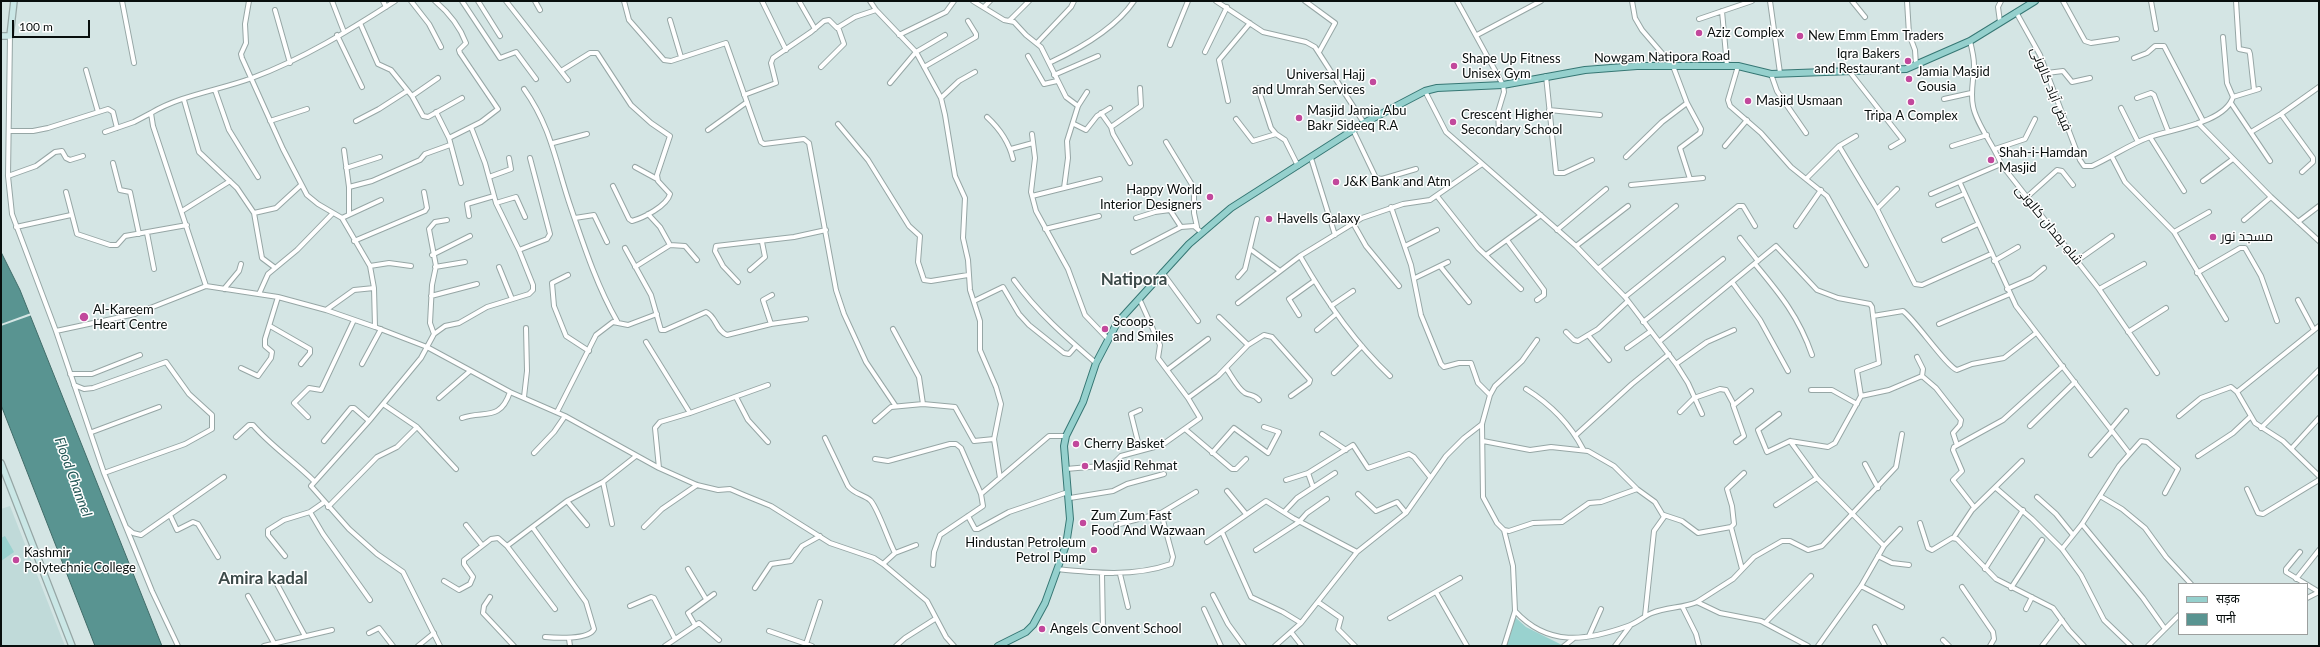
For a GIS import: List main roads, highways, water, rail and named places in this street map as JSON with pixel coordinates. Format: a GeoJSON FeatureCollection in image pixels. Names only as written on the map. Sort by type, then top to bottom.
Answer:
{"type":"FeatureCollection","features":[{"type":"Feature","properties":{"kind":"main road"},"geometry":{"type":"LineString","coordinates":[[2,36],[10,36],[14,1]]}},
{"type":"Feature","properties":{"kind":"main road","name":"Nowgam Natipora Road"},"geometry":{"type":"LineString","coordinates":[[998,646],[1026,632],[1033,625],[1045,603],[1066,545],[1070,520],[1064,446],[1066,436],[1083,402],[1096,363],[1107,338],[1117,323],[1162,272],[1202,233],[1231,208],[1364,123],[1425,91],[1437,88],[1503,85],[1585,70],[1673,66],[1738,66],[1771,74],[1849,70],[1893,71],[1916,65],[1970,41],[2035,1]]}},
{"type":"Feature","properties":{"kind":"main road"},"geometry":{"type":"LineString","coordinates":[[1,463],[72,646]]}},
{"type":"Feature","properties":{"kind":"water","name":"Flood Channel"},"geometry":{"type":"Polygon","coordinates":[[[1,252],[20,290],[162,646],[95,646],[1,405],[1,252]]]}},
{"type":"Feature","properties":{"kind":"place","name":"Aziz Complex"},"geometry":{"type":"Point","coordinates":[1699,33]}},
{"type":"Feature","properties":{"kind":"place","name":"New Emm Emm Traders"},"geometry":{"type":"Point","coordinates":[1800,36]}},
{"type":"Feature","properties":{"kind":"place","name":"Iqra Bakers and Restaurant"},"geometry":{"type":"Point","coordinates":[1908,61]}},
{"type":"Feature","properties":{"kind":"place","name":"Shape Up Fitness Unisex Gym"},"geometry":{"type":"Point","coordinates":[1454,66]}},
{"type":"Feature","properties":{"kind":"place","name":"Jamia Masjid Gousia"},"geometry":{"type":"Point","coordinates":[1909,79]}},
{"type":"Feature","properties":{"kind":"place","name":"Universal Hajj and Umrah Services"},"geometry":{"type":"Point","coordinates":[1373,82]}},
{"type":"Feature","properties":{"kind":"place","name":"Masjid Usmaan"},"geometry":{"type":"Point","coordinates":[1748,101]}},
{"type":"Feature","properties":{"kind":"place","name":"Tripa A Complex"},"geometry":{"type":"Point","coordinates":[1911,102]}},
{"type":"Feature","properties":{"kind":"place","name":"Masjid Jamia Abu Bakr Sideeq R.A"},"geometry":{"type":"Point","coordinates":[1299,118]}},
{"type":"Feature","properties":{"kind":"place","name":"Crescent Higher Secondary School"},"geometry":{"type":"Point","coordinates":[1453,122]}},
{"type":"Feature","properties":{"kind":"place","name":"Shah-i-Hamdan Masjid"},"geometry":{"type":"Point","coordinates":[1991,160]}},
{"type":"Feature","properties":{"kind":"place","name":"J&K Bank and Atm"},"geometry":{"type":"Point","coordinates":[1336,182]}},
{"type":"Feature","properties":{"kind":"place","name":"Happy World Interior Designers"},"geometry":{"type":"Point","coordinates":[1210,197]}},
{"type":"Feature","properties":{"kind":"place","name":"Havells Galaxy"},"geometry":{"type":"Point","coordinates":[1269,219]}},
{"type":"Feature","properties":{"kind":"place","name":"مسجد نور"},"geometry":{"type":"Point","coordinates":[2213,237]}},
{"type":"Feature","properties":{"kind":"place","name":"Al-Kareem Heart Centre"},"geometry":{"type":"Point","coordinates":[84,317]}},
{"type":"Feature","properties":{"kind":"place","name":"Scoops and Smiles"},"geometry":{"type":"Point","coordinates":[1105,329]}},
{"type":"Feature","properties":{"kind":"place","name":"Cherry Basket"},"geometry":{"type":"Point","coordinates":[1076,444]}},
{"type":"Feature","properties":{"kind":"place","name":"Masjid Rehmat"},"geometry":{"type":"Point","coordinates":[1085,466]}},
{"type":"Feature","properties":{"kind":"place","name":"Zum Zum Fast Food And Wazwaan"},"geometry":{"type":"Point","coordinates":[1083,523]}},
{"type":"Feature","properties":{"kind":"place","name":"Hindustan Petroleum Petrol Pump"},"geometry":{"type":"Point","coordinates":[1094,550]}},
{"type":"Feature","properties":{"kind":"place","name":"Kashmir Polytechnic College"},"geometry":{"type":"Point","coordinates":[16,560]}},
{"type":"Feature","properties":{"kind":"place","name":"Angels Convent School"},"geometry":{"type":"Point","coordinates":[1042,629]}},
{"type":"Feature","properties":{"kind":"district","name":"Natipora"},"geometry":{"type":"Point","coordinates":[1134,280]}},
{"type":"Feature","properties":{"kind":"district","name":"Amira kadal"},"geometry":{"type":"Point","coordinates":[263,579]}}]}
